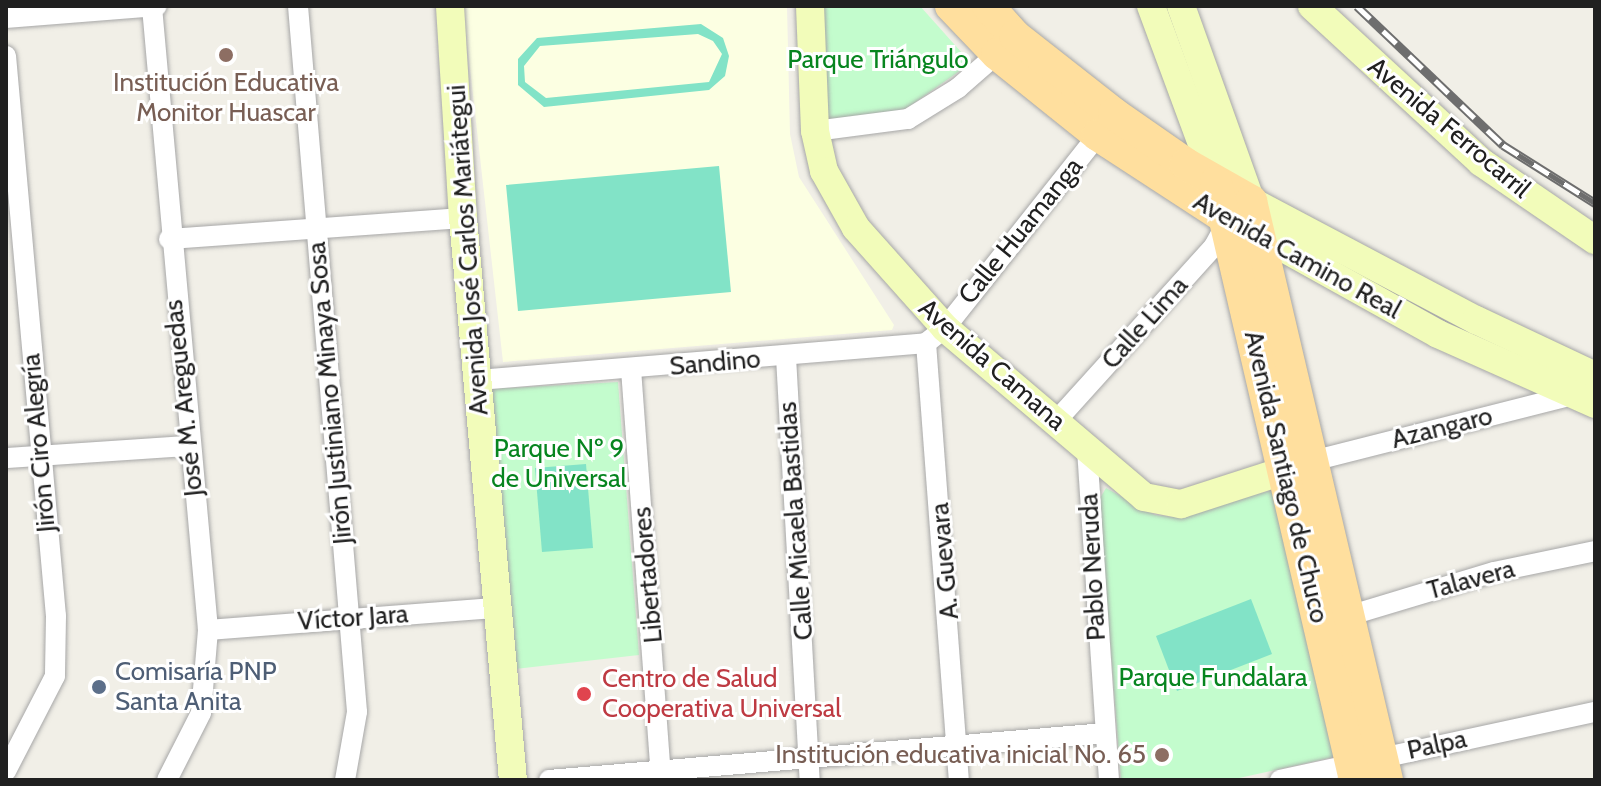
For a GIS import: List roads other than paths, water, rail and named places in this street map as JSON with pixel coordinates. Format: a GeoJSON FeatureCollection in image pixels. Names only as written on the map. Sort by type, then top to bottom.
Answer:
{"type":"FeatureCollection","features":[{"type":"Feature","properties":{"kind":"main road","name":"Avenida Camino Real"},"geometry":{"type":"LineString","coordinates":[[951,6],[997,54],[1098,135],[1239,211],[1262,236]]}},
{"type":"Feature","properties":{"kind":"main road","name":"Avenida Camino Real"},"geometry":{"type":"LineString","coordinates":[[988,6],[1015,36],[1114,114],[1216,182]]}},
{"type":"Feature","properties":{"kind":"main road","name":"Avenida Santiago de Chuco"},"geometry":{"type":"LineString","coordinates":[[1216,182],[1239,211],[1369,770]]}},
{"type":"Feature","properties":{"kind":"main road","name":"Avenida Santiago de Chuco"},"geometry":{"type":"LineString","coordinates":[[1262,236],[1298,466],[1348,616],[1369,770]]}},
{"type":"Feature","properties":{"kind":"street"},"geometry":{"type":"LineString","coordinates":[[6,18],[154,6]]}},
{"type":"Feature","properties":{"kind":"street","name":"José M. Areguedas"},"geometry":{"type":"LineString","coordinates":[[154,6],[169,239],[208,630],[201,713],[167,780]]}},
{"type":"Feature","properties":{"kind":"street","name":"Jirón Justiniano Minaya Sosa"},"geometry":{"type":"LineString","coordinates":[[298,6],[357,712],[345,780]]}},
{"type":"Feature","properties":{"kind":"street","name":"Avenida José Carlos Mariátegui"},"geometry":{"type":"LineString","coordinates":[[450,6],[463,218],[513,780]]}},
{"type":"Feature","properties":{"kind":"street","name":"Avenida Camana"},"geometry":{"type":"LineString","coordinates":[[810,6],[815,131],[836,198],[935,335],[1057,420],[1144,497],[1162,503],[1181,504],[1298,466]]}},
{"type":"Feature","properties":{"kind":"street"},"geometry":{"type":"LineString","coordinates":[[1151,6],[1216,182]]}},
{"type":"Feature","properties":{"kind":"street"},"geometry":{"type":"LineString","coordinates":[[1181,6],[1239,211]]}},
{"type":"Feature","properties":{"kind":"street","name":"Avenida Ferrocarril"},"geometry":{"type":"LineString","coordinates":[[1312,6],[1481,162],[1595,240]]}},
{"type":"Feature","properties":{"kind":"street"},"geometry":{"type":"LineString","coordinates":[[815,131],[908,119],[958,88],[997,54]]}},
{"type":"Feature","properties":{"kind":"street","name":"Jirón Ciro Alegría"},"geometry":{"type":"LineString","coordinates":[[6,56],[39,455],[56,616],[55,676],[6,771]]}},
{"type":"Feature","properties":{"kind":"street","name":"Calle Huamanga"},"geometry":{"type":"LineString","coordinates":[[935,335],[1098,135]]}},
{"type":"Feature","properties":{"kind":"street","name":"Avenida Camino Real"},"geometry":{"type":"LineString","coordinates":[[1239,211],[1595,376]]}},
{"type":"Feature","properties":{"kind":"street","name":"Calle Lima"},"geometry":{"type":"LineString","coordinates":[[1057,420],[1214,246],[1239,211]]}},
{"type":"Feature","properties":{"kind":"street"},"geometry":{"type":"LineString","coordinates":[[169,239],[463,218]]}},
{"type":"Feature","properties":{"kind":"street","name":"Avenida Camino Real"},"geometry":{"type":"LineString","coordinates":[[1262,236],[1438,334],[1584,400]]}},
{"type":"Feature","properties":{"kind":"street","name":"Sandino"},"geometry":{"type":"LineString","coordinates":[[478,380],[786,357],[935,335]]}},
{"type":"Feature","properties":{"kind":"street","name":"A. Guevara"},"geometry":{"type":"LineString","coordinates":[[935,335],[961,745],[959,780]]}},
{"type":"Feature","properties":{"kind":"street","name":"Calle Micaela Bastidas"},"geometry":{"type":"LineString","coordinates":[[786,357],[812,758],[810,780]]}},
{"type":"Feature","properties":{"kind":"street","name":"Libertadores"},"geometry":{"type":"LineString","coordinates":[[631,369],[662,775]]}},
{"type":"Feature","properties":{"kind":"street","name":"Azangaro"},"geometry":{"type":"LineString","coordinates":[[1298,466],[1584,400]]}},
{"type":"Feature","properties":{"kind":"street"},"geometry":{"type":"LineString","coordinates":[[6,458],[188,446]]}},
{"type":"Feature","properties":{"kind":"street","name":"Pablo Neruda"},"geometry":{"type":"LineString","coordinates":[[1087,449],[1109,780]]}},
{"type":"Feature","properties":{"kind":"street","name":"Talavera"},"geometry":{"type":"LineString","coordinates":[[1348,616],[1494,572],[1595,551]]}},
{"type":"Feature","properties":{"kind":"street","name":"Víctor Jara"},"geometry":{"type":"LineString","coordinates":[[208,630],[497,608]]}},
{"type":"Feature","properties":{"kind":"street","name":"Palpa"},"geometry":{"type":"LineString","coordinates":[[1280,780],[1369,770],[1595,712]]}},
{"type":"Feature","properties":{"kind":"street"},"geometry":{"type":"LineString","coordinates":[[549,780],[662,775],[812,758],[1105,733]]}},
{"type":"Feature","properties":{"kind":"railway"},"geometry":{"type":"LineString","coordinates":[[1357,6],[1503,145],[1595,203]]}},
{"type":"Feature","properties":{"kind":"place","name":"Institución Educativa Monitor Huascar"},"geometry":{"type":"Point","coordinates":[226,55]}},
{"type":"Feature","properties":{"kind":"place","name":"Comisaría PNP Santa Anita"},"geometry":{"type":"Point","coordinates":[99,687]}},
{"type":"Feature","properties":{"kind":"place","name":"Centro de Salud Cooperativa Universal"},"geometry":{"type":"Point","coordinates":[584,694]}},
{"type":"Feature","properties":{"kind":"place","name":"Institución educativa inicial No. 65"},"geometry":{"type":"Point","coordinates":[1162,755]}},
{"type":"Feature","properties":{"kind":"park label","name":"Parque Triángulo"},"geometry":{"type":"Point","coordinates":[878,60]}},
{"type":"Feature","properties":{"kind":"park label","name":"Parque Nº 9 de Universal"},"geometry":{"type":"Point","coordinates":[559,464]}},
{"type":"Feature","properties":{"kind":"park label","name":"Parque Fundalara"},"geometry":{"type":"Point","coordinates":[1213,678]}}]}
